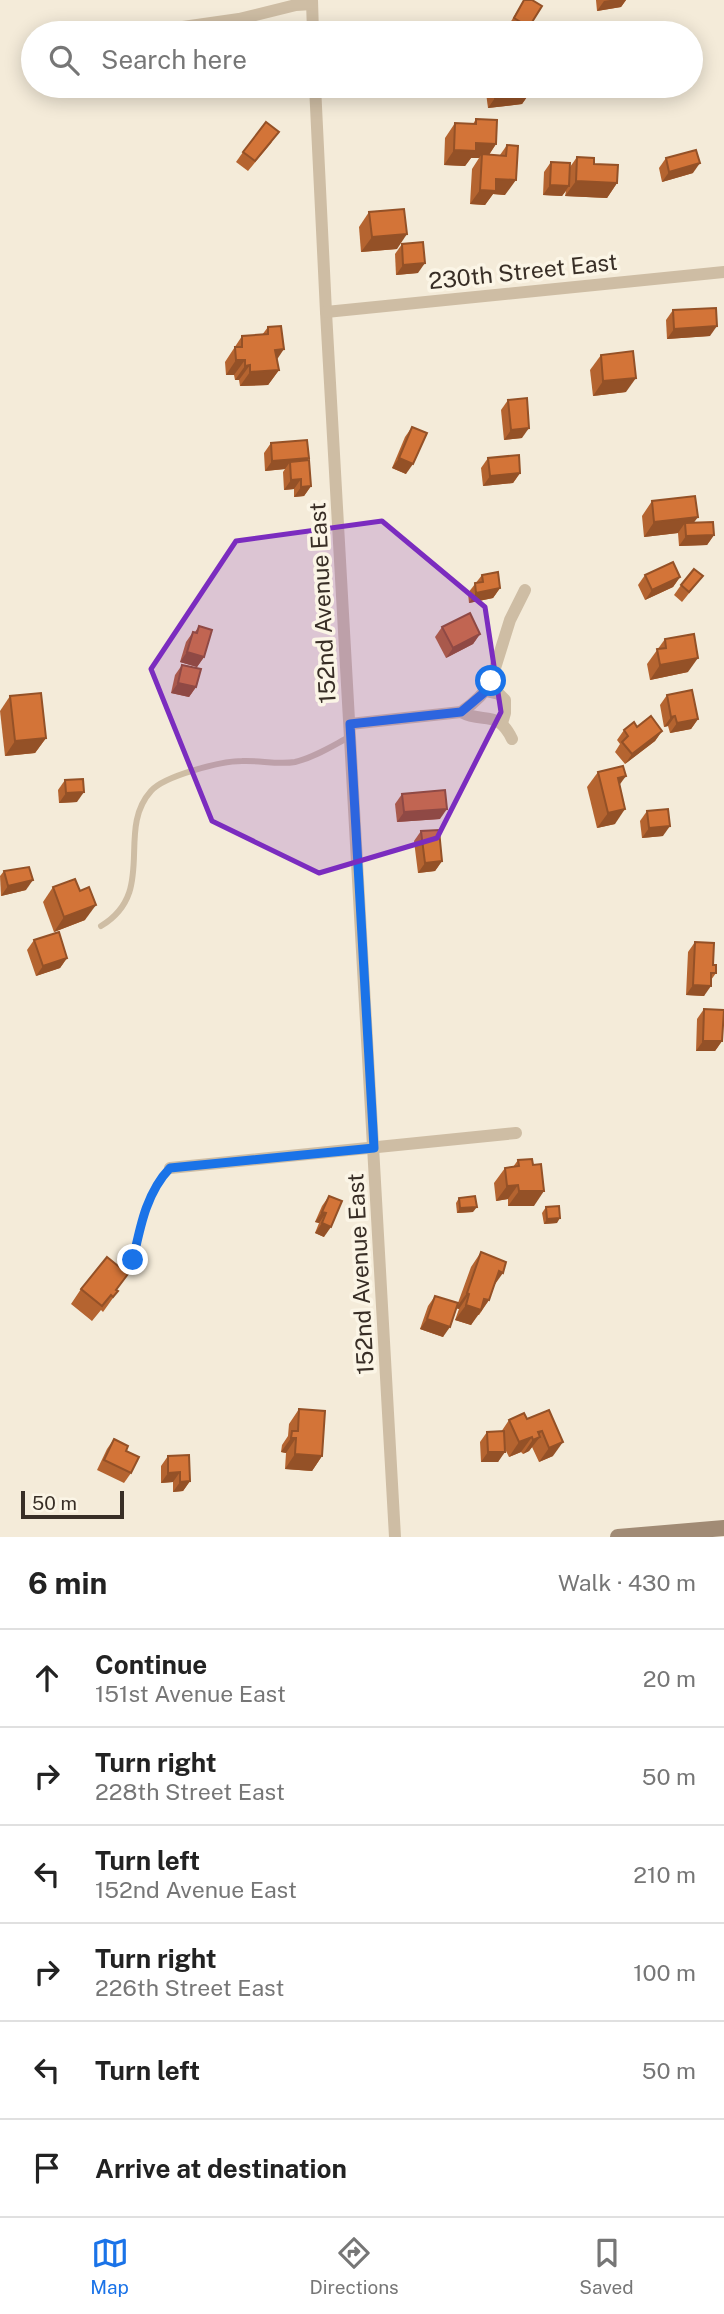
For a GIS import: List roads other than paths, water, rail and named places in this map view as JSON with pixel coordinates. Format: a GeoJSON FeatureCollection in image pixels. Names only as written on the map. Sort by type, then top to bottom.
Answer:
{"type":"FeatureCollection","features":[{"type":"Feature","properties":{"kind":"street"},"geometry":{"type":"LineString","coordinates":[[225,21],[312,2],[313,21]]}},
{"type":"Feature","properties":{"kind":"street","name":"152nd Avenue East"},"geometry":{"type":"LineString","coordinates":[[316,98],[395,1537]]}},
{"type":"Feature","properties":{"kind":"street","name":"230th Street East"},"geometry":{"type":"LineString","coordinates":[[326,312],[724,272]]}},
{"type":"Feature","properties":{"kind":"street"},"geometry":{"type":"LineString","coordinates":[[351,730],[461,712],[486,691],[497,666],[510,620],[525,590]]}},
{"type":"Feature","properties":{"kind":"street"},"geometry":{"type":"LineString","coordinates":[[486,691],[499,694],[505,700],[502,723]]}},
{"type":"Feature","properties":{"kind":"street"},"geometry":{"type":"LineString","coordinates":[[461,712],[468,716],[492,718],[502,723],[512,739]]}},
{"type":"Feature","properties":{"kind":"street"},"geometry":{"type":"LineString","coordinates":[[170,1168],[516,1133]]}},
{"type":"Feature","properties":{"kind":"street"},"geometry":{"type":"LineString","coordinates":[[618,1537],[724,1528]]}},
{"type":"Feature","properties":{"kind":"lane"},"geometry":{"type":"LineString","coordinates":[[101,926],[114,918],[128,895],[136,861],[134,831],[142,803],[152,788],[210,765],[241,761],[293,762],[314,755],[351,730]]}},
{"type":"Feature","properties":{"kind":"lane"},"geometry":{"type":"LineString","coordinates":[[133,1260],[150,1199],[160,1178],[170,1168]]}}]}
